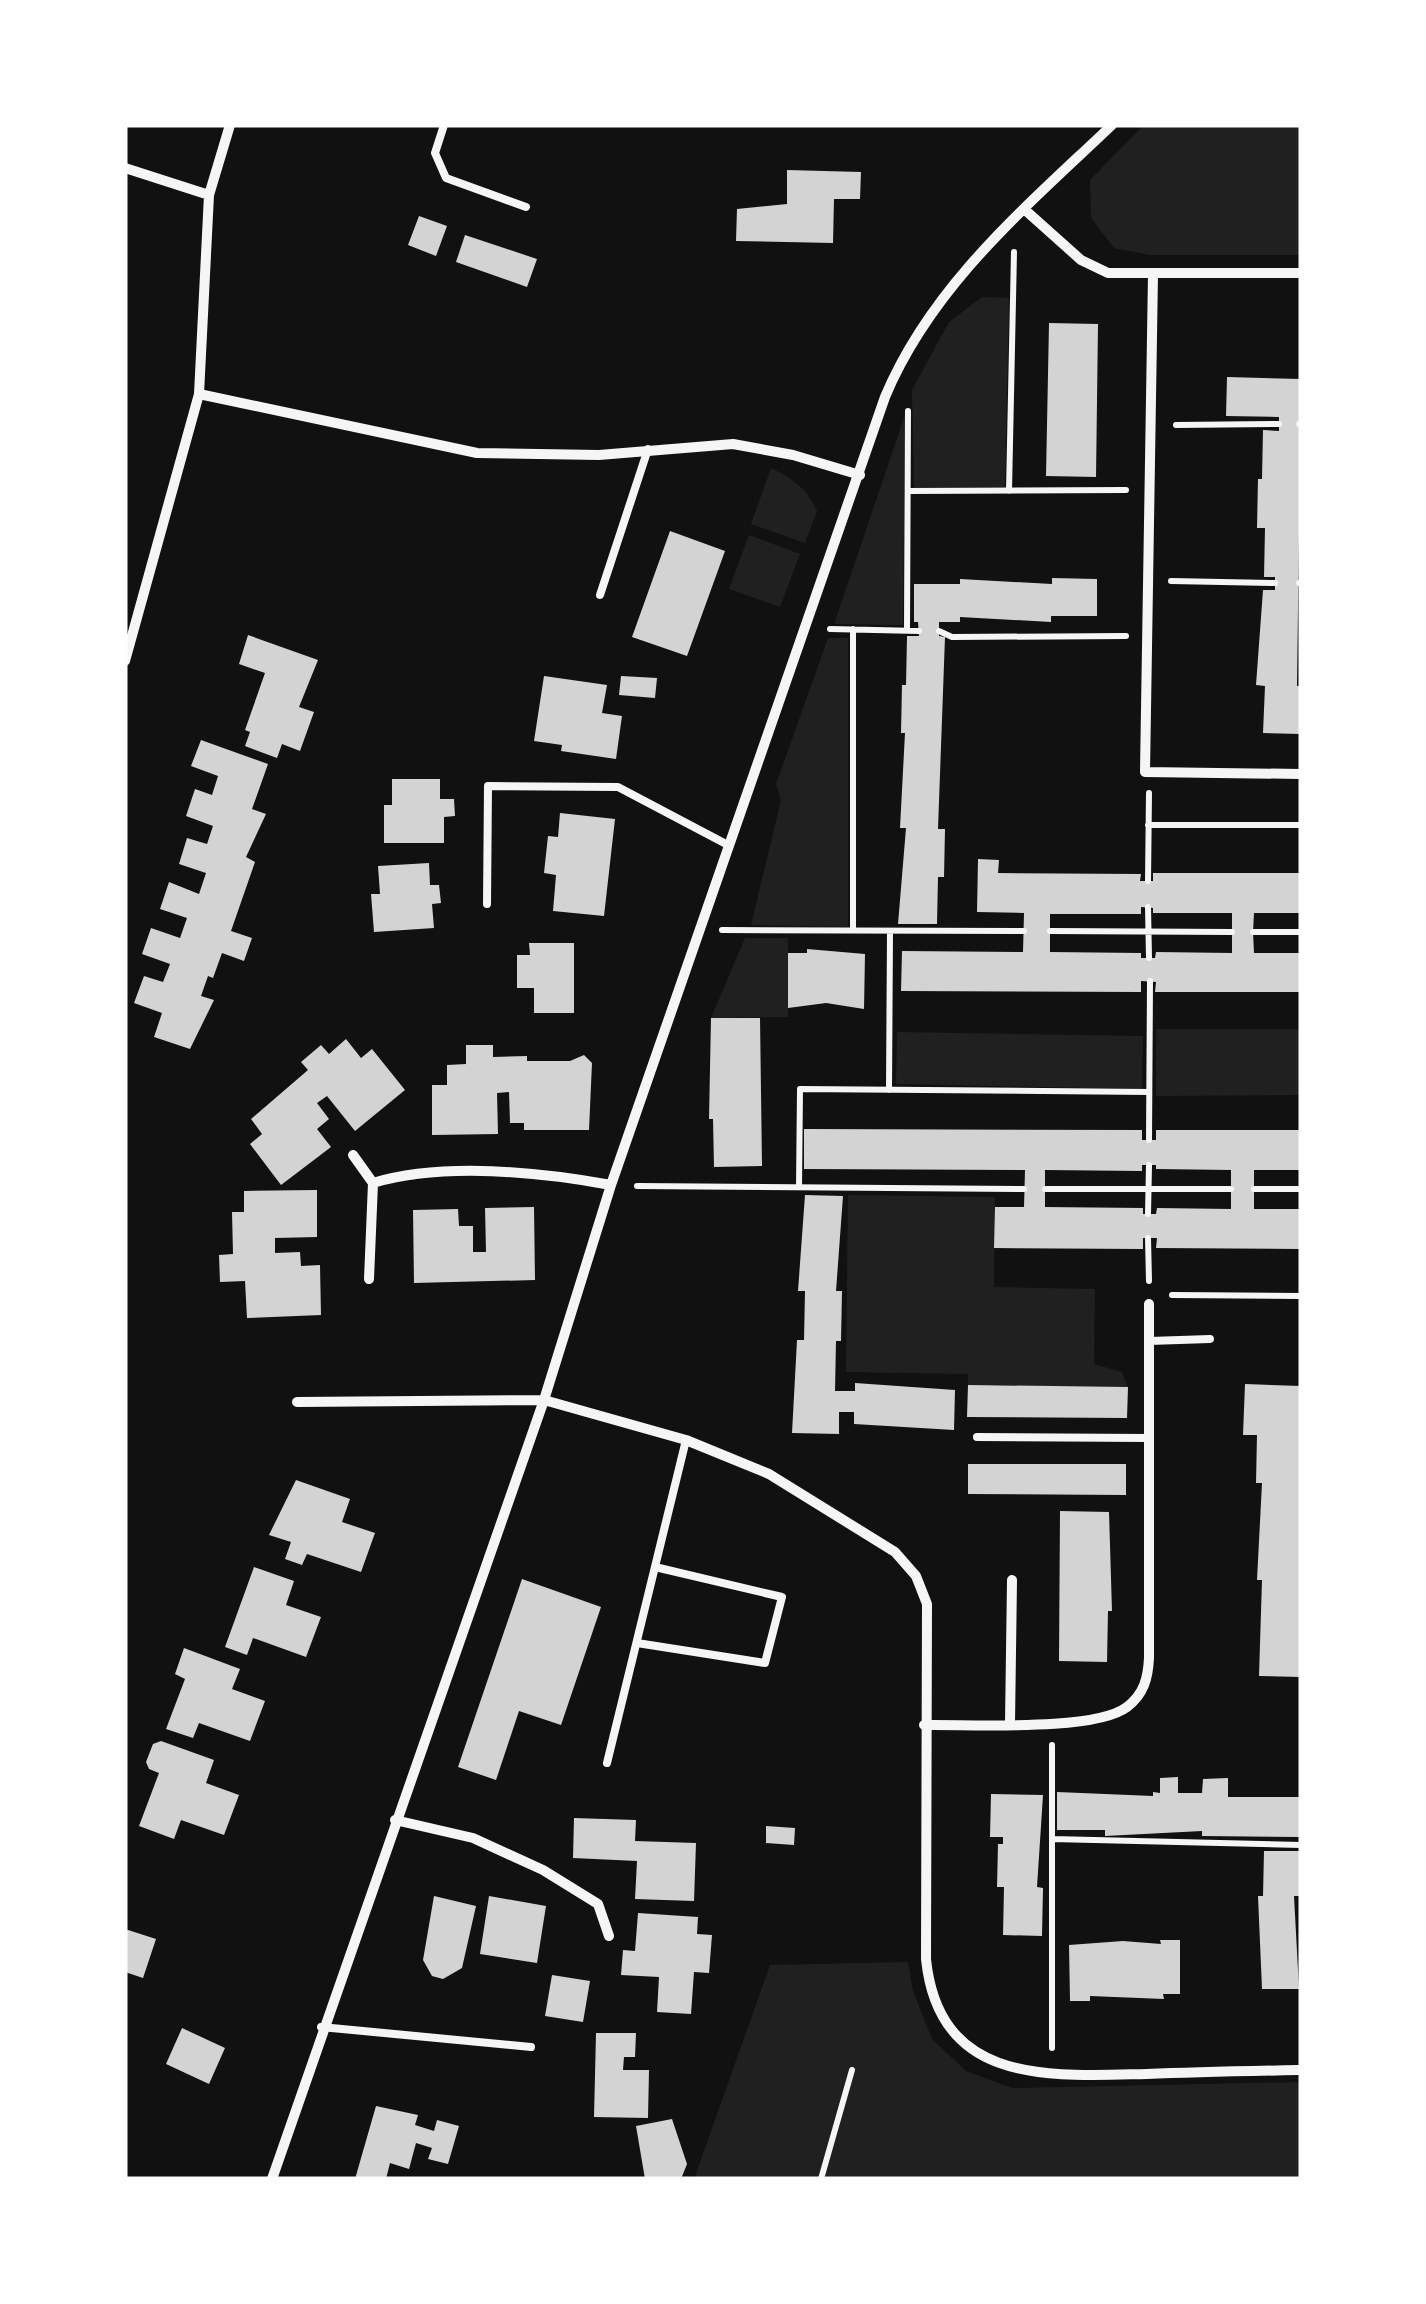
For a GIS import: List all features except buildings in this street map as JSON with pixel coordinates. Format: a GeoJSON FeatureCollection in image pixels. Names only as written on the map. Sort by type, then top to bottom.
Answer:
{"type":"FeatureCollection","features":[{"type":"Feature","properties":{"kind":"street"},"geometry":{"type":"LineString","coordinates":[[125,662],[199,394],[210,196],[230,125]]}},
{"type":"Feature","properties":{"kind":"street"},"geometry":{"type":"LineString","coordinates":[[272,2179],[544,1400],[611,1185],[884,397],[912,340],[968,266],[1112,125]]}},
{"type":"Feature","properties":{"kind":"street"},"geometry":{"type":"LineString","coordinates":[[125,168],[210,196]]}},
{"type":"Feature","properties":{"kind":"street"},"geometry":{"type":"LineString","coordinates":[[1024,208],[1081,260],[1108,273],[1301,273]]}},
{"type":"Feature","properties":{"kind":"street"},"geometry":{"type":"LineString","coordinates":[[1153,274],[1145,772],[1301,774]]}},
{"type":"Feature","properties":{"kind":"street"},"geometry":{"type":"LineString","coordinates":[[199,394],[477,452],[552,456],[734,444],[794,455],[860,475]]}},
{"type":"Feature","properties":{"kind":"street"},"geometry":{"type":"LineString","coordinates":[[353,1154],[373,1183],[369,1279]]}},
{"type":"Feature","properties":{"kind":"street"},"geometry":{"type":"LineString","coordinates":[[373,1183],[395,1176],[518,1172],[611,1185]]}},
{"type":"Feature","properties":{"kind":"street"},"geometry":{"type":"LineString","coordinates":[[924,1725],[1052,1723],[1112,1715],[1142,1692],[1148,1678],[1149,1300]]}},
{"type":"Feature","properties":{"kind":"street"},"geometry":{"type":"LineString","coordinates":[[297,1402],[544,1400],[686,1440],[769,1474],[894,1552],[916,1576],[927,1604],[926,1959],[932,1996],[956,2034],[987,2058],[1023,2072],[1052,2076],[1301,2070]]}},
{"type":"Feature","properties":{"kind":"street"},"geometry":{"type":"LineString","coordinates":[[1010,1724],[1012,1580]]}},
{"type":"Feature","properties":{"kind":"street"},"geometry":{"type":"LineString","coordinates":[[395,1820],[473,1838],[543,1870],[598,1904],[609,1936]]}},
{"type":"Feature","properties":{"kind":"lane"},"geometry":{"type":"LineString","coordinates":[[444,125],[435,153],[446,178],[526,207]]}},
{"type":"Feature","properties":{"kind":"lane"},"geometry":{"type":"LineString","coordinates":[[600,595],[648,449]]}},
{"type":"Feature","properties":{"kind":"lane"},"geometry":{"type":"LineString","coordinates":[[487,904],[488,786],[618,786],[728,845]]}},
{"type":"Feature","properties":{"kind":"lane"},"geometry":{"type":"LineString","coordinates":[[1149,1341],[1210,1339]]}},
{"type":"Feature","properties":{"kind":"lane"},"geometry":{"type":"LineString","coordinates":[[977,1437],[1149,1438]]}},
{"type":"Feature","properties":{"kind":"lane"},"geometry":{"type":"LineString","coordinates":[[608,1763],[686,1440]]}},
{"type":"Feature","properties":{"kind":"lane"},"geometry":{"type":"LineString","coordinates":[[637,1643],[765,1664],[782,1597],[655,1567]]}},
{"type":"Feature","properties":{"kind":"lane"},"geometry":{"type":"LineString","coordinates":[[322,2027],[532,2046]]}},
{"type":"Feature","properties":{"kind":"path"},"geometry":{"type":"LineString","coordinates":[[1008,491],[1015,218]]}},
{"type":"Feature","properties":{"kind":"path"},"geometry":{"type":"LineString","coordinates":[[907,630],[908,401]]}},
{"type":"Feature","properties":{"kind":"path"},"geometry":{"type":"LineString","coordinates":[[1151,425],[1280,424]]}},
{"type":"Feature","properties":{"kind":"path"},"geometry":{"type":"LineString","coordinates":[[908,491],[1150,490]]}},
{"type":"Feature","properties":{"kind":"path"},"geometry":{"type":"LineString","coordinates":[[1148,580],[1275,583]]}},
{"type":"Feature","properties":{"kind":"path"},"geometry":{"type":"LineString","coordinates":[[804,628],[919,630]]}},
{"type":"Feature","properties":{"kind":"path"},"geometry":{"type":"LineString","coordinates":[[853,629],[853,930]]}},
{"type":"Feature","properties":{"kind":"path"},"geometry":{"type":"LineString","coordinates":[[939,631],[952,637],[1148,636]]}},
{"type":"Feature","properties":{"kind":"path"},"geometry":{"type":"LineString","coordinates":[[1148,881],[1148,825],[1301,825]]}},
{"type":"Feature","properties":{"kind":"path"},"geometry":{"type":"LineString","coordinates":[[1148,908],[1149,958]]}},
{"type":"Feature","properties":{"kind":"path"},"geometry":{"type":"LineString","coordinates":[[700,930],[1024,931]]}},
{"type":"Feature","properties":{"kind":"path"},"geometry":{"type":"LineString","coordinates":[[889,1090],[890,930]]}},
{"type":"Feature","properties":{"kind":"path"},"geometry":{"type":"LineString","coordinates":[[1050,931],[1232,932]]}},
{"type":"Feature","properties":{"kind":"path"},"geometry":{"type":"LineString","coordinates":[[1254,932],[1301,932]]}},
{"type":"Feature","properties":{"kind":"path"},"geometry":{"type":"LineString","coordinates":[[1149,1140],[1150,982]]}},
{"type":"Feature","properties":{"kind":"path"},"geometry":{"type":"LineString","coordinates":[[799,1187],[800,1089],[1150,1092]]}},
{"type":"Feature","properties":{"kind":"path"},"geometry":{"type":"LineString","coordinates":[[1148,1214],[1149,1164]]}},
{"type":"Feature","properties":{"kind":"path"},"geometry":{"type":"LineString","coordinates":[[611,1185],[1024,1189]]}},
{"type":"Feature","properties":{"kind":"path"},"geometry":{"type":"LineString","coordinates":[[1045,1189],[1232,1190]]}},
{"type":"Feature","properties":{"kind":"path"},"geometry":{"type":"LineString","coordinates":[[1254,1189],[1301,1189]]}},
{"type":"Feature","properties":{"kind":"path"},"geometry":{"type":"LineString","coordinates":[[1148,1238],[1149,1300]]}},
{"type":"Feature","properties":{"kind":"path"},"geometry":{"type":"LineString","coordinates":[[1168,1296],[1301,1296]]}},
{"type":"Feature","properties":{"kind":"path"},"geometry":{"type":"LineString","coordinates":[[1052,1723],[1052,2076]]}},
{"type":"Feature","properties":{"kind":"path"},"geometry":{"type":"LineString","coordinates":[[1052,1840],[1301,1844]]}},
{"type":"Feature","properties":{"kind":"path"},"geometry":{"type":"LineString","coordinates":[[822,2179],[852,2070]]}},
{"type":"Feature","properties":{"kind":"shaded area"},"geometry":{"type":"Polygon","coordinates":[[[1144,125],[1301,125],[1301,255],[1150,255],[1114,248],[1091,218],[1090,180],[1144,125]]]}},
{"type":"Feature","properties":{"kind":"shaded area"},"geometry":{"type":"Polygon","coordinates":[[[982,297],[1009,298],[1005,487],[914,488],[912,390],[949,322],[982,297]]]}},
{"type":"Feature","properties":{"kind":"shaded area"},"geometry":{"type":"Polygon","coordinates":[[[905,415],[903,625],[834,624],[905,415]]]}},
{"type":"Feature","properties":{"kind":"shaded area"},"geometry":{"type":"Polygon","coordinates":[[[771,468],[799,485],[817,511],[805,543],[751,524],[771,468]]]}},
{"type":"Feature","properties":{"kind":"shaded area"},"geometry":{"type":"Polygon","coordinates":[[[749,535],[800,554],[780,607],[729,589],[749,535]]]}},
{"type":"Feature","properties":{"kind":"shaded area"},"geometry":{"type":"Polygon","coordinates":[[[828,638],[848,638],[848,927],[751,925],[781,800],[776,784],[828,638]]]}},
{"type":"Feature","properties":{"kind":"shaded area"},"geometry":{"type":"Polygon","coordinates":[[[745,938],[788,938],[788,1017],[711,1018],[745,938]]]}},
{"type":"Feature","properties":{"kind":"shaded area"},"geometry":{"type":"Polygon","coordinates":[[[1156,1029],[1301,1029],[1301,1095],[1156,1096],[1156,1029]]]}},
{"type":"Feature","properties":{"kind":"shaded area"},"geometry":{"type":"Polygon","coordinates":[[[897,1032],[1143,1036],[1142,1089],[896,1084],[897,1032]]]}},
{"type":"Feature","properties":{"kind":"shaded area"},"geometry":{"type":"Polygon","coordinates":[[[848,1195],[995,1197],[994,1287],[1095,1289],[1094,1364],[1122,1372],[1128,1387],[968,1385],[968,1374],[846,1372],[848,1195]]]}},
{"type":"Feature","properties":{"kind":"shaded area"},"geometry":{"type":"Polygon","coordinates":[[[908,1962],[913,1991],[932,2039],[966,2071],[1012,2088],[1301,2082],[1301,2179],[694,2179],[770,1965],[908,1962]]]}}]}
